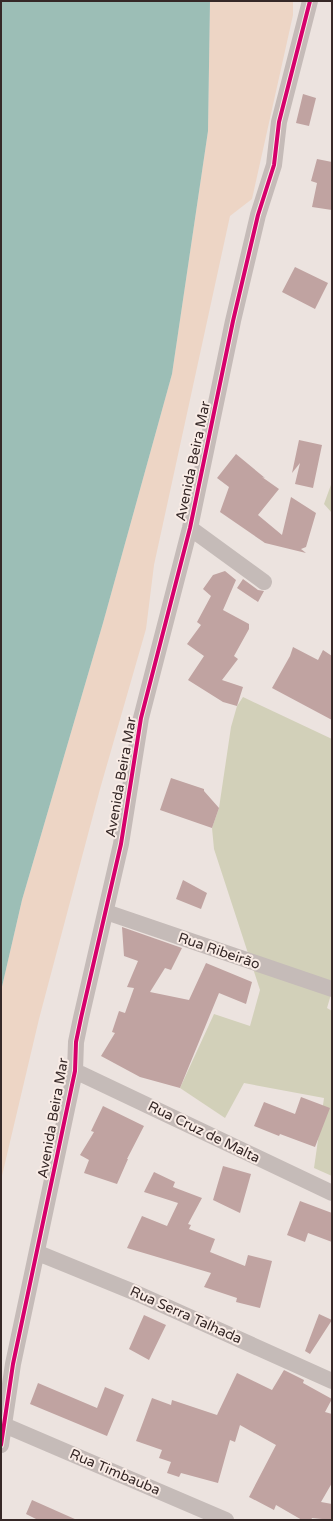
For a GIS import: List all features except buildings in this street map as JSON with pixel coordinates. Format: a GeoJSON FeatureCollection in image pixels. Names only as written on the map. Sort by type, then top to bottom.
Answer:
{"type":"FeatureCollection","features":[{"type":"Feature","properties":{"kind":"street","name":"Avenida Beira Mar"},"geometry":{"type":"LineString","coordinates":[[1,1444],[13,1364],[38,1253],[75,1071],[76,1042],[121,844],[141,718],[190,528],[233,321],[258,215],[274,165],[280,122],[310,1]]}},
{"type":"Feature","properties":{"kind":"street"},"geometry":{"type":"LineString","coordinates":[[190,528],[264,582]]}},
{"type":"Feature","properties":{"kind":"street","name":"Rua Ribeirão"},"geometry":{"type":"LineString","coordinates":[[106,912],[332,989]]}},
{"type":"Feature","properties":{"kind":"street","name":"Rua Cruz de Malta"},"geometry":{"type":"LineString","coordinates":[[75,1071],[332,1193]]}},
{"type":"Feature","properties":{"kind":"street","name":"Rua Serra Talhada"},"geometry":{"type":"LineString","coordinates":[[38,1253],[136,1292],[332,1381]]}},
{"type":"Feature","properties":{"kind":"street","name":"Rua Timbauba"},"geometry":{"type":"LineString","coordinates":[[4,1425],[226,1520]]}},
{"type":"Feature","properties":{"kind":"shaded area"},"geometry":{"type":"Polygon","coordinates":[[[332,482],[332,513],[324,504],[332,482]]]}},
{"type":"Feature","properties":{"kind":"shaded area"},"geometry":{"type":"Polygon","coordinates":[[[243,697],[332,739],[332,991],[327,1008],[332,1011],[332,1176],[314,1168],[324,1098],[244,1083],[225,1118],[180,1088],[214,1014],[250,1026],[260,990],[214,849],[212,828],[219,808],[231,727],[237,706],[243,697]]]}},
{"type":"Feature","properties":{"kind":"sand"},"geometry":{"type":"Polygon","coordinates":[[[210,1],[293,1],[293,15],[252,199],[230,216],[154,565],[146,629],[100,789],[39,1019],[1,1180],[1,991],[22,900],[103,623],[172,374],[208,131],[210,1]]]}},
{"type":"Feature","properties":{"kind":"water"},"geometry":{"type":"Polygon","coordinates":[[[1,1],[210,1],[208,131],[172,374],[103,623],[22,900],[1,991],[1,1]]]}},
{"type":"Feature","properties":{"kind":"cycle path"},"geometry":{"type":"LineString","coordinates":[[1,1445],[13,1364],[75,1071],[76,1042],[121,844],[141,718],[190,528],[233,321],[258,215],[274,165],[279,122],[310,1]]}}]}
